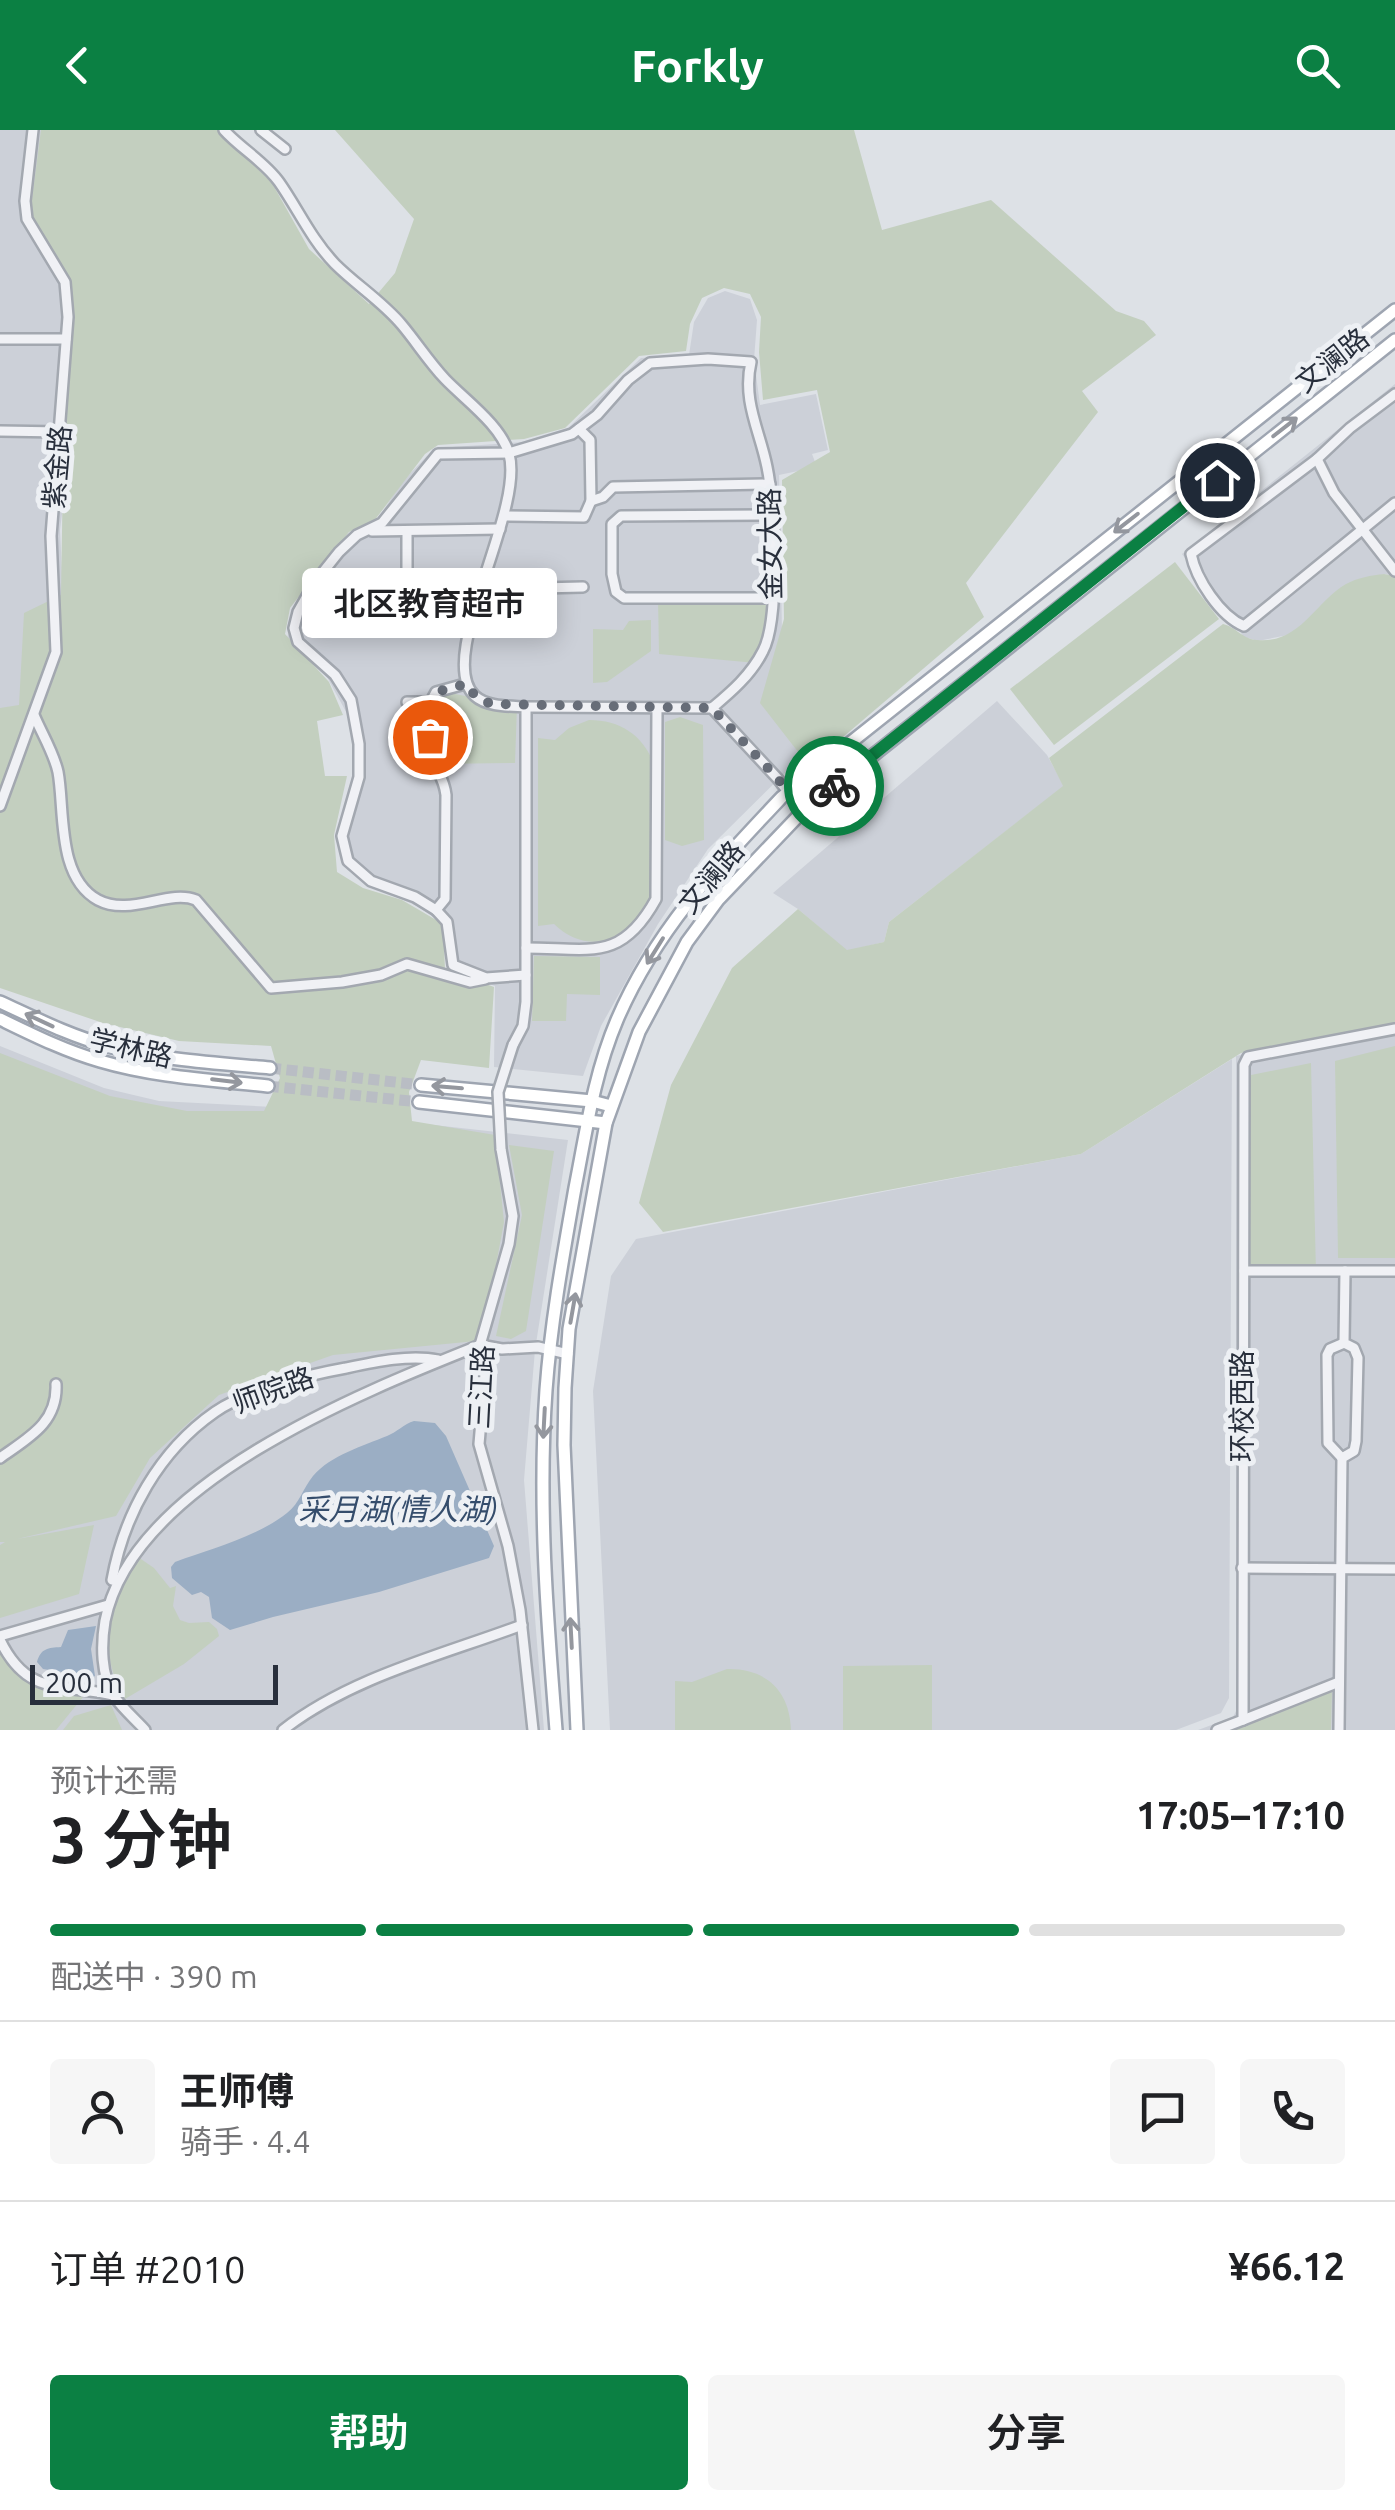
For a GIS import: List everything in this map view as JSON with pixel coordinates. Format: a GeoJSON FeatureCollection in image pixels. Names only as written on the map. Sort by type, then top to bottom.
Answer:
{"type":"FeatureCollection","features":[{"type":"Feature","properties":{"kind":"main road","name":"文澜路"},"geometry":{"type":"LineString","coordinates":[[556,1730],[548,1622],[543,1443],[557,1287],[592,1101],[618,1019],[668,930],[700,884],[787,794],[1395,310]]}},
{"type":"Feature","properties":{"kind":"main road","name":"文澜路"},"geometry":{"type":"LineString","coordinates":[[577,1730],[564,1445],[569,1329],[611,1106],[639,1032],[687,942],[718,900],[802,811],[1395,340]]}},
{"type":"Feature","properties":{"kind":"main road","name":"学林路"},"geometry":{"type":"LineString","coordinates":[[0,1002],[105,1045],[156,1056],[270,1068]]}},
{"type":"Feature","properties":{"kind":"main road","name":"学林路"},"geometry":{"type":"LineString","coordinates":[[0,1019],[101,1062],[268,1086]]}},
{"type":"Feature","properties":{"kind":"main road"},"geometry":{"type":"LineString","coordinates":[[420,1085],[611,1106]]}},
{"type":"Feature","properties":{"kind":"main road"},"geometry":{"type":"LineString","coordinates":[[419,1102],[606,1123]]}},
{"type":"Feature","properties":{"kind":"street","name":"紫金路"},"geometry":{"type":"LineString","coordinates":[[0,806],[56,652],[51,536],[66,339],[65,282],[27,219],[25,200],[33,130]]}},
{"type":"Feature","properties":{"kind":"street"},"geometry":{"type":"LineString","coordinates":[[224,130],[278,180],[304,226],[334,263],[401,323],[430,363],[498,433],[509,453],[510,489],[504,516],[467,636],[466,684],[476,697],[491,704],[526,707],[712,708],[802,811]]}},
{"type":"Feature","properties":{"kind":"street"},"geometry":{"type":"LineString","coordinates":[[262,130],[285,148]]}},
{"type":"Feature","properties":{"kind":"street"},"geometry":{"type":"LineString","coordinates":[[365,291],[374,278]]}},
{"type":"Feature","properties":{"kind":"street"},"geometry":{"type":"LineString","coordinates":[[0,339],[66,339]]}},
{"type":"Feature","properties":{"kind":"street","name":"金女大路"},"geometry":{"type":"LineString","coordinates":[[578,429],[650,363],[708,359],[751,362],[751,415],[770,484],[771,630],[765,648],[738,685],[712,708]]}},
{"type":"Feature","properties":{"kind":"street"},"geometry":{"type":"LineString","coordinates":[[1395,394],[1317,459],[1191,554],[1204,582],[1230,620],[1244,626],[1395,503]]}},
{"type":"Feature","properties":{"kind":"street"},"geometry":{"type":"LineString","coordinates":[[486,978],[453,965],[446,922],[436,910],[371,881],[348,861],[342,836],[358,776],[351,700],[336,675],[298,642],[294,628],[298,612],[315,582],[338,552],[382,523],[438,454],[509,453],[542,445],[578,429],[590,440],[591,501],[584,517],[504,516]]}},
{"type":"Feature","properties":{"kind":"street"},"geometry":{"type":"LineString","coordinates":[[0,431],[60,432]]}},
{"type":"Feature","properties":{"kind":"street"},"geometry":{"type":"LineString","coordinates":[[1317,459],[1334,493],[1395,571]]}},
{"type":"Feature","properties":{"kind":"street"},"geometry":{"type":"LineString","coordinates":[[591,501],[603,497],[612,487],[770,484]]}},
{"type":"Feature","properties":{"kind":"street"},"geometry":{"type":"LineString","coordinates":[[772,515],[621,516],[612,524],[612,564],[616,592],[624,598],[772,598]]}},
{"type":"Feature","properties":{"kind":"street"},"geometry":{"type":"LineString","coordinates":[[364,532],[500,529]]}},
{"type":"Feature","properties":{"kind":"street"},"geometry":{"type":"LineString","coordinates":[[408,532],[407,622],[442,620],[498,588],[583,587]]}},
{"type":"Feature","properties":{"kind":"street"},"geometry":{"type":"LineString","coordinates":[[436,910],[445,898],[446,795],[444,779],[432,760],[429,702],[436,692],[466,684]]}},
{"type":"Feature","properties":{"kind":"street"},"geometry":{"type":"LineString","coordinates":[[407,702],[429,702]]}},
{"type":"Feature","properties":{"kind":"street","name":"三江路"},"geometry":{"type":"LineString","coordinates":[[526,707],[526,975],[522,1026],[498,1092],[512,1216],[509,1244],[480,1346],[487,1352],[479,1444],[508,1546],[522,1624],[533,1730]]}},
{"type":"Feature","properties":{"kind":"street"},"geometry":{"type":"LineString","coordinates":[[526,948],[610,948],[627,939],[645,920],[656,899],[656,708]]}},
{"type":"Feature","properties":{"kind":"street"},"geometry":{"type":"LineString","coordinates":[[34,714],[58,770],[65,847],[80,884],[98,900],[124,906],[186,896],[196,900],[271,988],[342,982],[380,975],[407,964],[470,982],[526,975]]}},
{"type":"Feature","properties":{"kind":"street","name":"环校西路"},"geometry":{"type":"LineString","coordinates":[[1243,1720],[1244,1065],[1248,1057],[1395,1029]]}},
{"type":"Feature","properties":{"kind":"street"},"geometry":{"type":"LineString","coordinates":[[1244,1271],[1395,1271]]}},
{"type":"Feature","properties":{"kind":"street"},"geometry":{"type":"LineString","coordinates":[[1344,1343],[1345,1271]]}},
{"type":"Feature","properties":{"kind":"street"},"geometry":{"type":"LineString","coordinates":[[1342,1458],[1354,1450],[1356,1441],[1358,1358],[1358,1352],[1344,1343]]}},
{"type":"Feature","properties":{"kind":"street"},"geometry":{"type":"LineString","coordinates":[[1338,1730],[1342,1458],[1328,1444],[1326,1402],[1327,1354],[1344,1343]]}},
{"type":"Feature","properties":{"kind":"street","name":"师院路"},"geometry":{"type":"LineString","coordinates":[[108,1607],[120,1574],[146,1540],[192,1495],[227,1468],[281,1436],[480,1346],[538,1347],[568,1354]]}},
{"type":"Feature","properties":{"kind":"street","name":"师院路"},"geometry":{"type":"LineString","coordinates":[[145,1730],[114,1695],[104,1670],[102,1637],[127,1525],[155,1470],[216,1411],[303,1375],[366,1364],[428,1358],[441,1361]]}},
{"type":"Feature","properties":{"kind":"street"},"geometry":{"type":"LineString","coordinates":[[0,1458],[44,1426],[54,1410],[56,1384]]}},
{"type":"Feature","properties":{"kind":"street"},"geometry":{"type":"LineString","coordinates":[[1242,1568],[1395,1569]]}},
{"type":"Feature","properties":{"kind":"street"},"geometry":{"type":"LineString","coordinates":[[108,1607],[0,1638],[17,1666],[48,1688],[114,1695]]}},
{"type":"Feature","properties":{"kind":"street"},"geometry":{"type":"LineString","coordinates":[[283,1730],[313,1707],[355,1687],[522,1624]]}},
{"type":"Feature","properties":{"kind":"street"},"geometry":{"type":"LineString","coordinates":[[1217,1730],[1339,1682]]}},
{"type":"Feature","properties":{"kind":"shaded area"},"geometry":{"type":"Polygon","coordinates":[[[0,130],[45,130],[77,279],[75,411],[60,530],[66,657],[0,829],[0,130]]]}},
{"type":"Feature","properties":{"kind":"shaded area"},"geometry":{"type":"Polygon","coordinates":[[[725,291],[750,299],[757,320],[754,360],[760,405],[816,394],[828,450],[812,454],[817,467],[779,475],[782,632],[825,733],[708,849],[658,924],[601,1026],[583,1076],[494,1067],[495,986],[448,968],[444,924],[417,906],[375,887],[345,863],[338,830],[355,766],[350,719],[327,677],[287,638],[304,585],[351,533],[375,523],[402,482],[427,456],[438,448],[524,442],[566,430],[641,358],[689,355],[694,322],[708,298],[725,291]]]}},
{"type":"Feature","properties":{"kind":"shaded area"},"geometry":{"type":"Polygon","coordinates":[[[1395,384],[1395,576],[1384,574],[1346,585],[1293,634],[1258,641],[1244,637],[1182,554],[1395,384]]]}},
{"type":"Feature","properties":{"kind":"shaded area"},"geometry":{"type":"Polygon","coordinates":[[[997,701],[1047,755],[1064,786],[889,922],[884,942],[847,951],[773,893],[997,701]]]}},
{"type":"Feature","properties":{"kind":"shaded area"},"geometry":{"type":"Polygon","coordinates":[[[1395,1023],[1395,1730],[1198,1730],[1233,1717],[1236,1711],[1236,1056],[1395,1023]]]}},
{"type":"Feature","properties":{"kind":"shaded area"},"geometry":{"type":"Polygon","coordinates":[[[0,1046],[104,1088],[159,1101],[273,1107],[568,1140],[535,1350],[524,1480],[544,1730],[0,1730],[0,1046]]]}},
{"type":"Feature","properties":{"kind":"shaded area"},"geometry":{"type":"Polygon","coordinates":[[[1232,1059],[1229,1698],[1221,1713],[1176,1730],[610,1730],[593,1391],[611,1276],[636,1239],[1081,1154],[1232,1059]]]}},
{"type":"Feature","properties":{"kind":"green space"},"geometry":{"type":"Polygon","coordinates":[[[41,130],[218,130],[272,183],[309,249],[369,304],[395,273],[414,219],[335,130],[854,130],[882,230],[991,200],[1116,311],[1144,321],[1156,335],[1082,391],[1098,412],[966,583],[984,617],[809,766],[760,703],[784,619],[782,480],[830,452],[817,390],[763,400],[761,317],[750,294],[724,288],[702,298],[690,324],[686,351],[639,356],[565,428],[524,439],[438,445],[425,454],[374,521],[349,532],[290,608],[285,634],[329,682],[343,715],[317,721],[325,776],[347,776],[334,835],[337,872],[363,888],[402,900],[443,924],[445,969],[494,987],[489,1068],[421,1060],[409,1092],[412,1121],[495,1135],[504,1222],[476,1341],[333,1355],[219,1395],[150,1458],[116,1516],[17,1539],[94,1525],[79,1594],[0,1618],[0,1545],[5,1542],[0,1542],[0,1053],[110,1096],[187,1111],[264,1111],[280,1078],[271,1046],[179,1041],[103,1023],[0,988],[0,708],[19,705],[24,613],[61,595],[66,280],[30,214],[41,130]]]}},
{"type":"Feature","properties":{"kind":"green space"},"geometry":{"type":"Polygon","coordinates":[[[1175,562],[1219,619],[1054,745],[1010,689],[1175,562]]]}},
{"type":"Feature","properties":{"kind":"green space"},"geometry":{"type":"Polygon","coordinates":[[[1384,574],[1395,576],[1395,1023],[1241,1053],[1081,1154],[663,1232],[639,1203],[671,1085],[732,968],[798,909],[847,950],[884,942],[889,922],[1063,786],[1049,758],[1223,624],[1257,640],[1285,636],[1346,584],[1384,574]]]}},
{"type":"Feature","properties":{"kind":"green space"},"geometry":{"type":"Polygon","coordinates":[[[772,598],[771,630],[756,663],[659,654],[658,599],[772,598]]]}},
{"type":"Feature","properties":{"kind":"green space"},"geometry":{"type":"Polygon","coordinates":[[[651,620],[651,651],[607,682],[593,683],[593,629],[623,630],[629,621],[651,620]]]}},
{"type":"Feature","properties":{"kind":"green space"},"geometry":{"type":"Polygon","coordinates":[[[450,693],[517,706],[515,763],[436,764],[432,760],[429,702],[450,693]]]}},
{"type":"Feature","properties":{"kind":"green space"},"geometry":{"type":"Polygon","coordinates":[[[680,717],[703,725],[704,840],[682,846],[665,840],[665,722],[680,717]]]}},
{"type":"Feature","properties":{"kind":"green space"},"geometry":{"type":"Polygon","coordinates":[[[589,720],[629,731],[644,745],[654,764],[653,901],[622,934],[595,942],[567,934],[554,924],[538,926],[538,738],[555,740],[569,728],[589,720]]]}},
{"type":"Feature","properties":{"kind":"green space"},"geometry":{"type":"Polygon","coordinates":[[[534,956],[600,957],[600,995],[567,994],[566,1021],[532,1021],[534,956]]]}},
{"type":"Feature","properties":{"kind":"green space"},"geometry":{"type":"Polygon","coordinates":[[[1395,1046],[1395,1258],[1338,1258],[1335,1061],[1395,1046]]]}},
{"type":"Feature","properties":{"kind":"green space"},"geometry":{"type":"Polygon","coordinates":[[[1311,1063],[1316,1272],[1248,1273],[1251,1075],[1311,1063]]]}},
{"type":"Feature","properties":{"kind":"green space"},"geometry":{"type":"Polygon","coordinates":[[[509,1145],[554,1151],[526,1331],[511,1339],[496,1336],[522,1215],[509,1145]]]}},
{"type":"Feature","properties":{"kind":"green space"},"geometry":{"type":"Polygon","coordinates":[[[138,1557],[154,1568],[170,1588],[176,1586],[173,1606],[180,1620],[209,1622],[219,1636],[184,1664],[125,1699],[111,1663],[109,1627],[119,1591],[138,1557]]]}},
{"type":"Feature","properties":{"kind":"green space"},"geometry":{"type":"Polygon","coordinates":[[[0,1654],[36,1684],[83,1697],[56,1730],[0,1730],[0,1654]]]}},
{"type":"Feature","properties":{"kind":"green space"},"geometry":{"type":"Polygon","coordinates":[[[932,1665],[932,1730],[843,1730],[843,1666],[932,1665]]]}},
{"type":"Feature","properties":{"kind":"green space"},"geometry":{"type":"Polygon","coordinates":[[[727,1669],[753,1673],[773,1684],[786,1704],[791,1730],[675,1730],[675,1681],[692,1682],[727,1669]]]}},
{"type":"Feature","properties":{"kind":"green space"},"geometry":{"type":"Polygon","coordinates":[[[1332,1690],[1331,1730],[1232,1730],[1332,1690]]]}},
{"type":"Feature","properties":{"kind":"green space"},"geometry":{"type":"Polygon","coordinates":[[[111,1705],[122,1730],[63,1730],[74,1716],[111,1705]]]}},
{"type":"Feature","properties":{"kind":"water","name":"采月湖(情人湖)"},"geometry":{"type":"Polygon","coordinates":[[[414,1421],[435,1423],[446,1436],[494,1546],[489,1558],[379,1592],[230,1630],[212,1618],[209,1597],[201,1592],[192,1595],[172,1578],[171,1567],[175,1562],[233,1542],[275,1521],[291,1509],[313,1476],[329,1462],[414,1421]]]}},
{"type":"Feature","properties":{"kind":"water"},"geometry":{"type":"Polygon","coordinates":[[[96,1626],[91,1649],[95,1676],[85,1681],[79,1674],[63,1679],[62,1672],[43,1669],[37,1662],[46,1650],[61,1647],[68,1630],[96,1626]]]}},
{"type":"Feature","properties":{"kind":"tunnel"},"geometry":{"type":"LineString","coordinates":[[270,1068],[421,1085]]}},
{"type":"Feature","properties":{"kind":"tunnel"},"geometry":{"type":"LineString","coordinates":[[268,1086],[419,1102]]}},
{"type":"Feature","properties":{"kind":"way so far"},"geometry":{"type":"LineString","coordinates":[[430,737],[429,702],[436,692],[466,684],[476,697],[491,704],[712,708],[802,811],[834,786]]}},
{"type":"Feature","properties":{"kind":"place","name":"北区教育超市"},"geometry":{"type":"Point","coordinates":[430,737]}},
{"type":"Feature","properties":{"kind":"route"},"geometry":{"type":"LineString","coordinates":[[834,786],[1217,480]]}}]}
